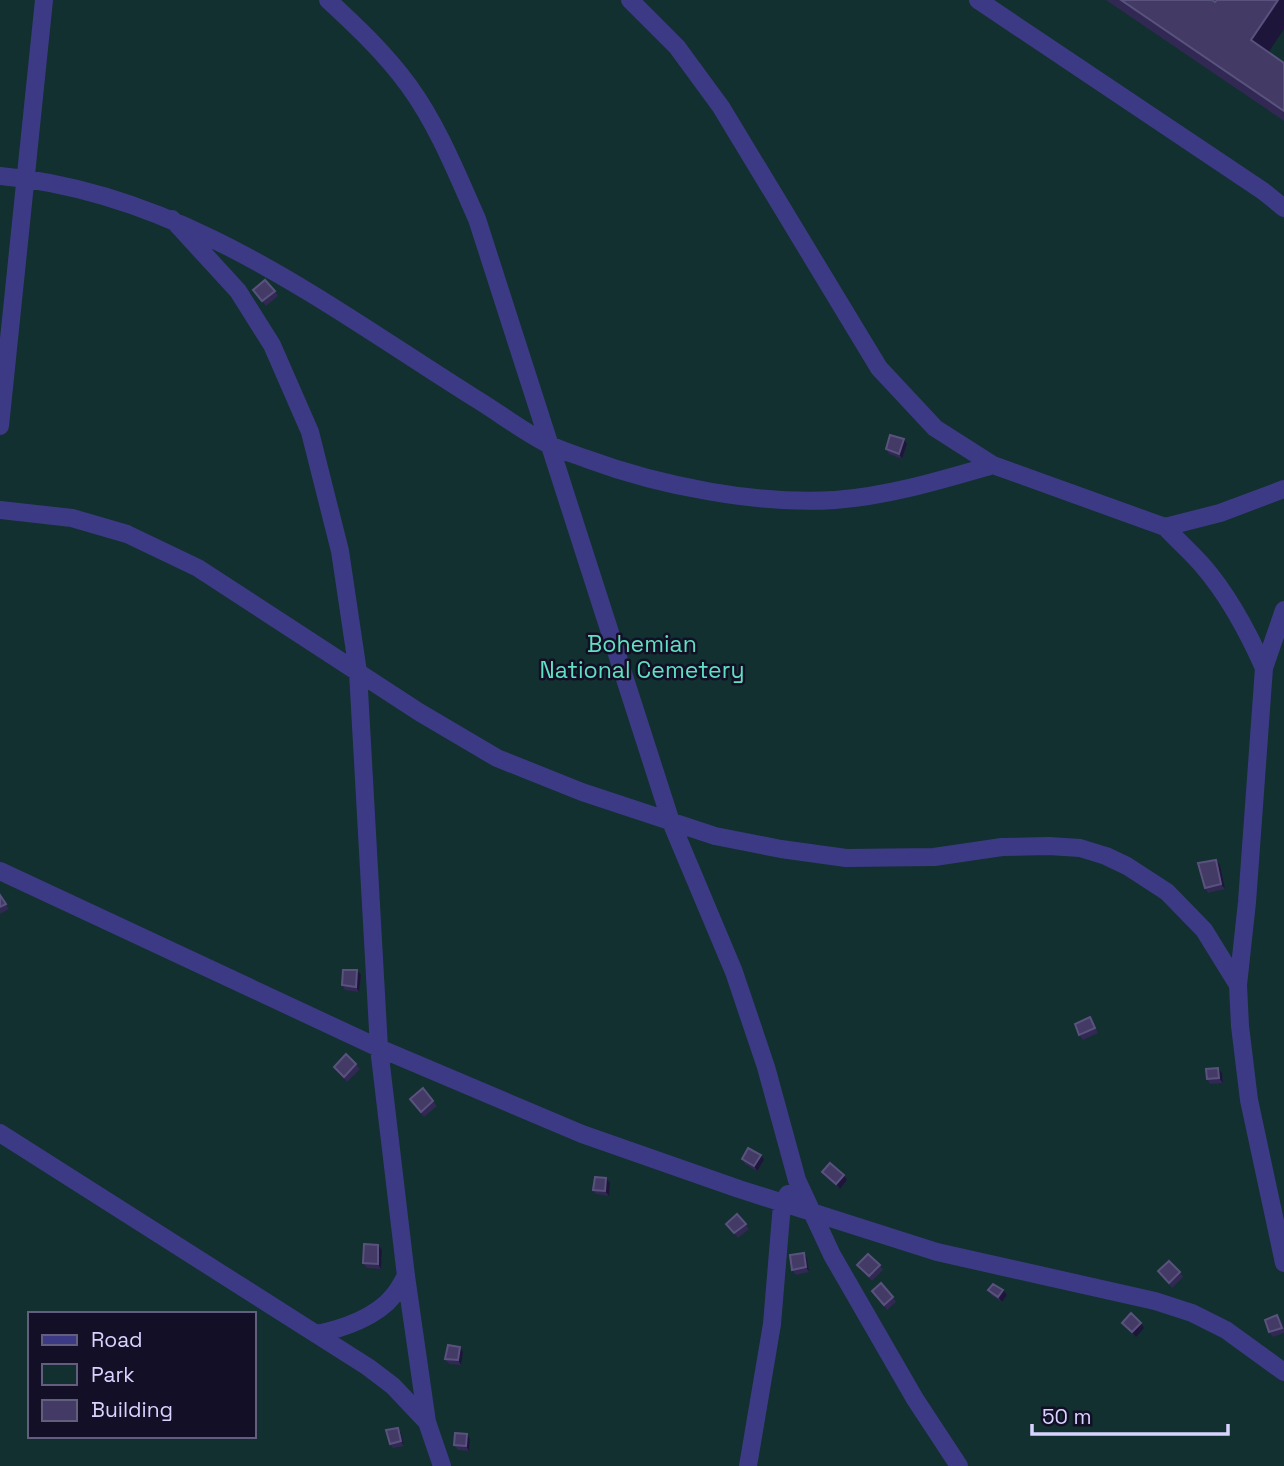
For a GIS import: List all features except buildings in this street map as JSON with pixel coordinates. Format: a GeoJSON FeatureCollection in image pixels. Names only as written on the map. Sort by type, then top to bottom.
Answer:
{"type":"FeatureCollection","features":[{"type":"Feature","properties":{"kind":"lane"},"geometry":{"type":"LineString","coordinates":[[0,426],[44,0]]}},
{"type":"Feature","properties":{"kind":"lane"},"geometry":{"type":"LineString","coordinates":[[328,0],[373,41],[410,87],[445,146],[477,219],[671,822],[734,972],[766,1067],[797,1180],[832,1255],[915,1399],[959,1466]]}},
{"type":"Feature","properties":{"kind":"lane"},"geometry":{"type":"LineString","coordinates":[[630,0],[677,47],[721,107],[878,368],[935,428],[993,465],[1165,527],[1203,566],[1225,595],[1249,634],[1264,668]]}},
{"type":"Feature","properties":{"kind":"lane"},"geometry":{"type":"LineString","coordinates":[[978,0],[1263,191],[1284,208]]}},
{"type":"Feature","properties":{"kind":"lane"},"geometry":{"type":"LineString","coordinates":[[0,176],[26,178],[96,192],[172,219],[235,248],[548,444],[620,471],[695,488],[773,500],[835,500],[908,489],[993,465]]}},
{"type":"Feature","properties":{"kind":"lane"},"geometry":{"type":"LineString","coordinates":[[172,219],[238,291],[272,345],[310,432],[340,551],[358,672],[379,1048],[406,1276],[427,1422],[442,1466]]}},
{"type":"Feature","properties":{"kind":"lane"},"geometry":{"type":"LineString","coordinates":[[1165,527],[1220,513],[1284,489]]}},
{"type":"Feature","properties":{"kind":"lane"},"geometry":{"type":"LineString","coordinates":[[0,510],[72,518],[127,534],[198,568],[419,712],[497,758],[582,792],[715,836],[846,858],[934,857],[1002,847],[1049,846],[1080,848],[1106,856],[1167,892],[1203,930],[1238,985]]}},
{"type":"Feature","properties":{"kind":"lane"},"geometry":{"type":"LineString","coordinates":[[1284,610],[1264,668],[1247,902],[1238,985],[1249,1100],[1284,1263]]}},
{"type":"Feature","properties":{"kind":"lane"},"geometry":{"type":"LineString","coordinates":[[0,871],[379,1048],[582,1134],[782,1203],[937,1252],[1180,1309],[1226,1330],[1284,1372]]}},
{"type":"Feature","properties":{"kind":"lane"},"geometry":{"type":"LineString","coordinates":[[0,1133],[376,1373],[427,1422]]}},
{"type":"Feature","properties":{"kind":"lane"},"geometry":{"type":"LineString","coordinates":[[748,1466],[772,1324],[782,1203],[797,1180]]}},
{"type":"Feature","properties":{"kind":"lane"},"geometry":{"type":"LineString","coordinates":[[316,1334],[338,1330],[377,1310],[394,1296],[406,1276]]}},
{"type":"Feature","properties":{"kind":"green space","name":"Bohemian National Cemetery"},"geometry":{"type":"Polygon","coordinates":[[[0,0],[1284,0],[1284,1466],[0,1466],[0,0]]]}}]}
